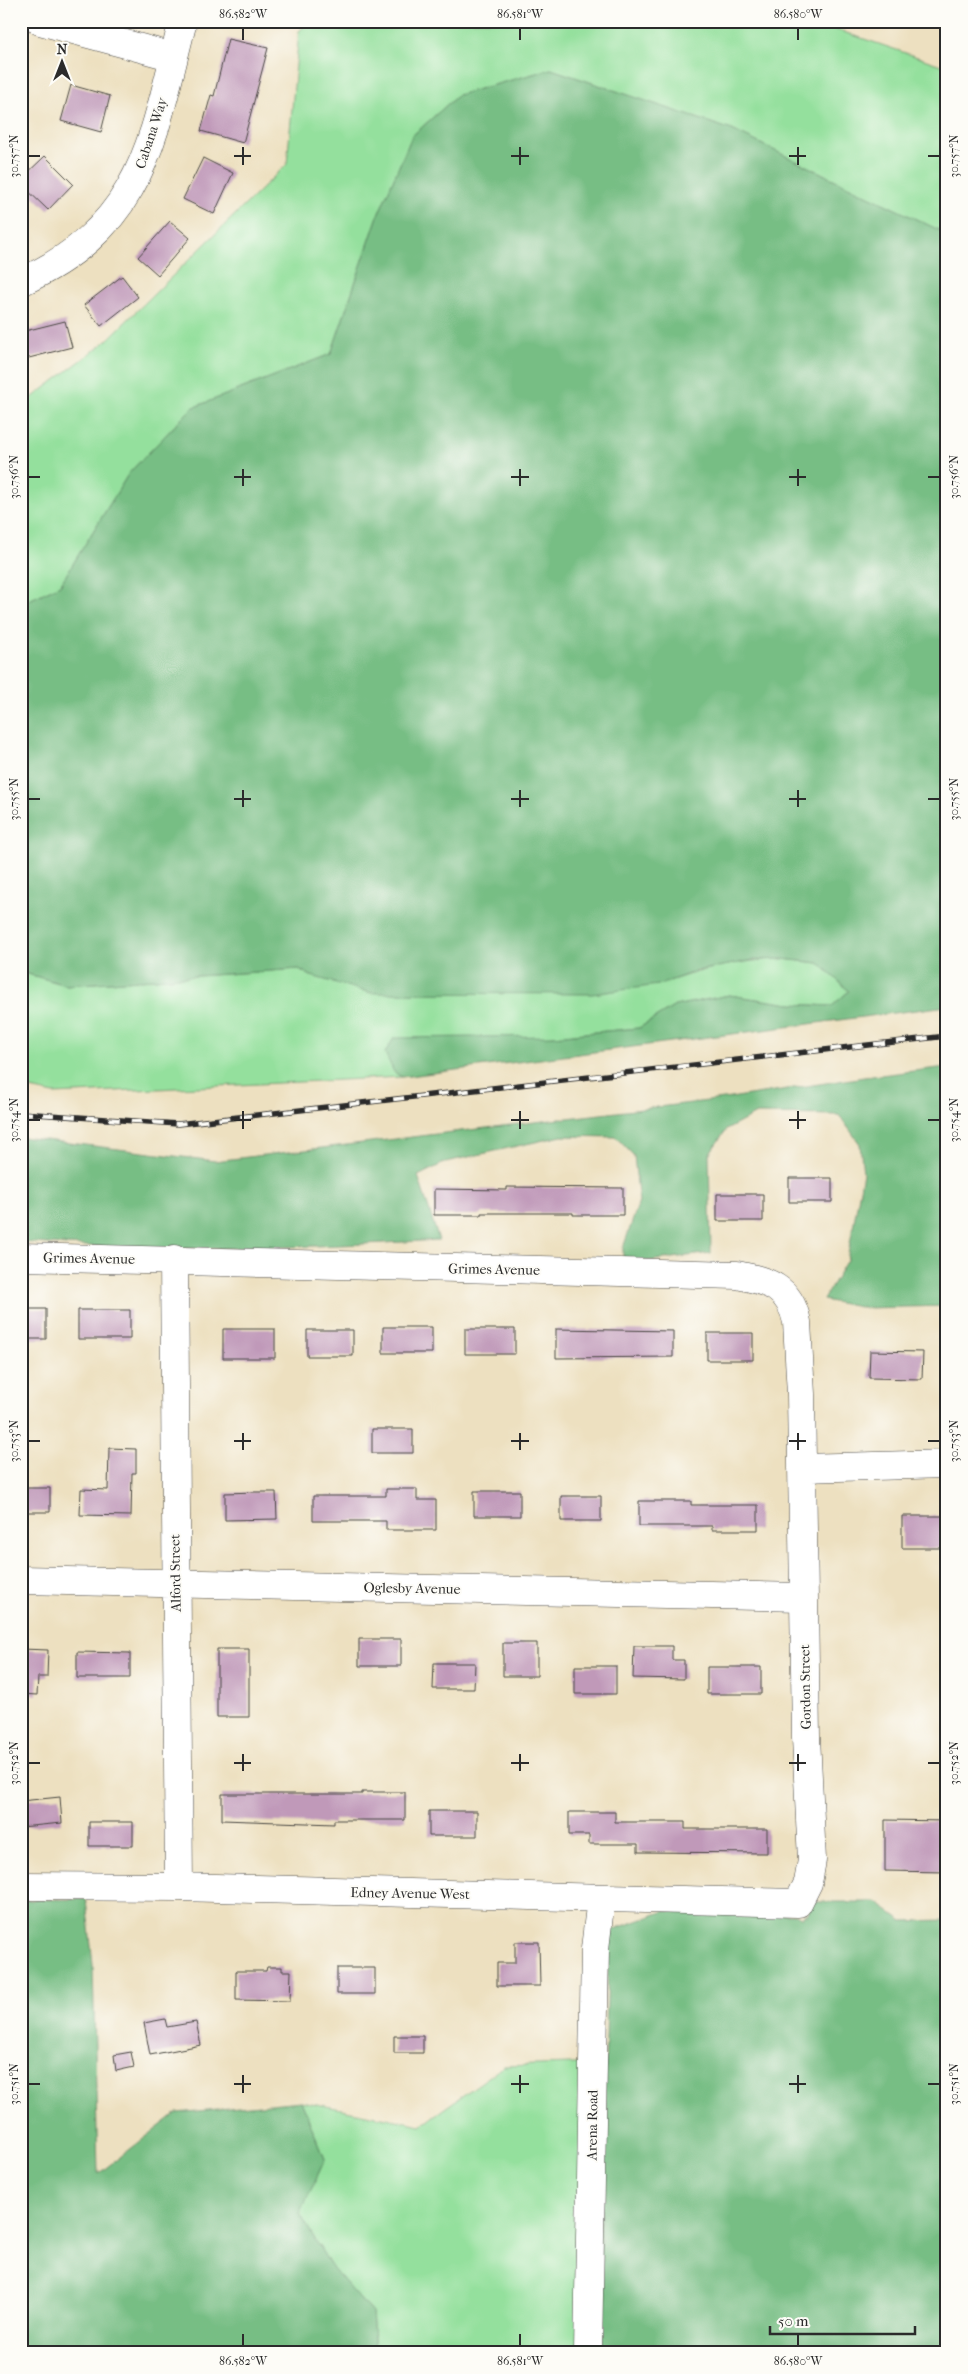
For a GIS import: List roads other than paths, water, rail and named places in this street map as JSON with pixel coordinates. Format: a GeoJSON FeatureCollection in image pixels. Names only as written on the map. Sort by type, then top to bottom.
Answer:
{"type":"FeatureCollection","features":[{"type":"Feature","properties":{"kind":"street"},"geometry":{"type":"LineString","coordinates":[[40,21],[174,57]]}},
{"type":"Feature","properties":{"kind":"street","name":"Cabana Way"},"geometry":{"type":"LineString","coordinates":[[21,282],[56,264],[92,237],[111,217],[130,190],[149,149],[183,21]]}},
{"type":"Feature","properties":{"kind":"street","name":"Grimes Avenue"},"geometry":{"type":"LineString","coordinates":[[21,1257],[412,1268],[513,1268],[727,1274],[764,1281],[786,1294],[795,1312],[797,1322],[802,1468]]}},
{"type":"Feature","properties":{"kind":"street","name":"Alford Street"},"geometry":{"type":"LineString","coordinates":[[174,1260],[175,1582],[179,1887]]}},
{"type":"Feature","properties":{"kind":"street"},"geometry":{"type":"LineString","coordinates":[[802,1468],[947,1464]]}},
{"type":"Feature","properties":{"kind":"street","name":"Gordon Street"},"geometry":{"type":"LineString","coordinates":[[798,1903],[808,1883],[812,1860],[803,1597],[802,1468]]}},
{"type":"Feature","properties":{"kind":"street","name":"Oglesby Avenue"},"geometry":{"type":"LineString","coordinates":[[21,1580],[803,1597]]}},
{"type":"Feature","properties":{"kind":"street","name":"Edney Avenue West"},"geometry":{"type":"LineString","coordinates":[[21,1886],[179,1887],[798,1903]]}},
{"type":"Feature","properties":{"kind":"street","name":"Arena Road"},"geometry":{"type":"LineString","coordinates":[[588,2353],[594,1949],[601,1898]]}},
{"type":"Feature","properties":{"kind":"railway"},"geometry":{"type":"LineString","coordinates":[[21,1113],[178,1124],[947,1036]]}}]}
